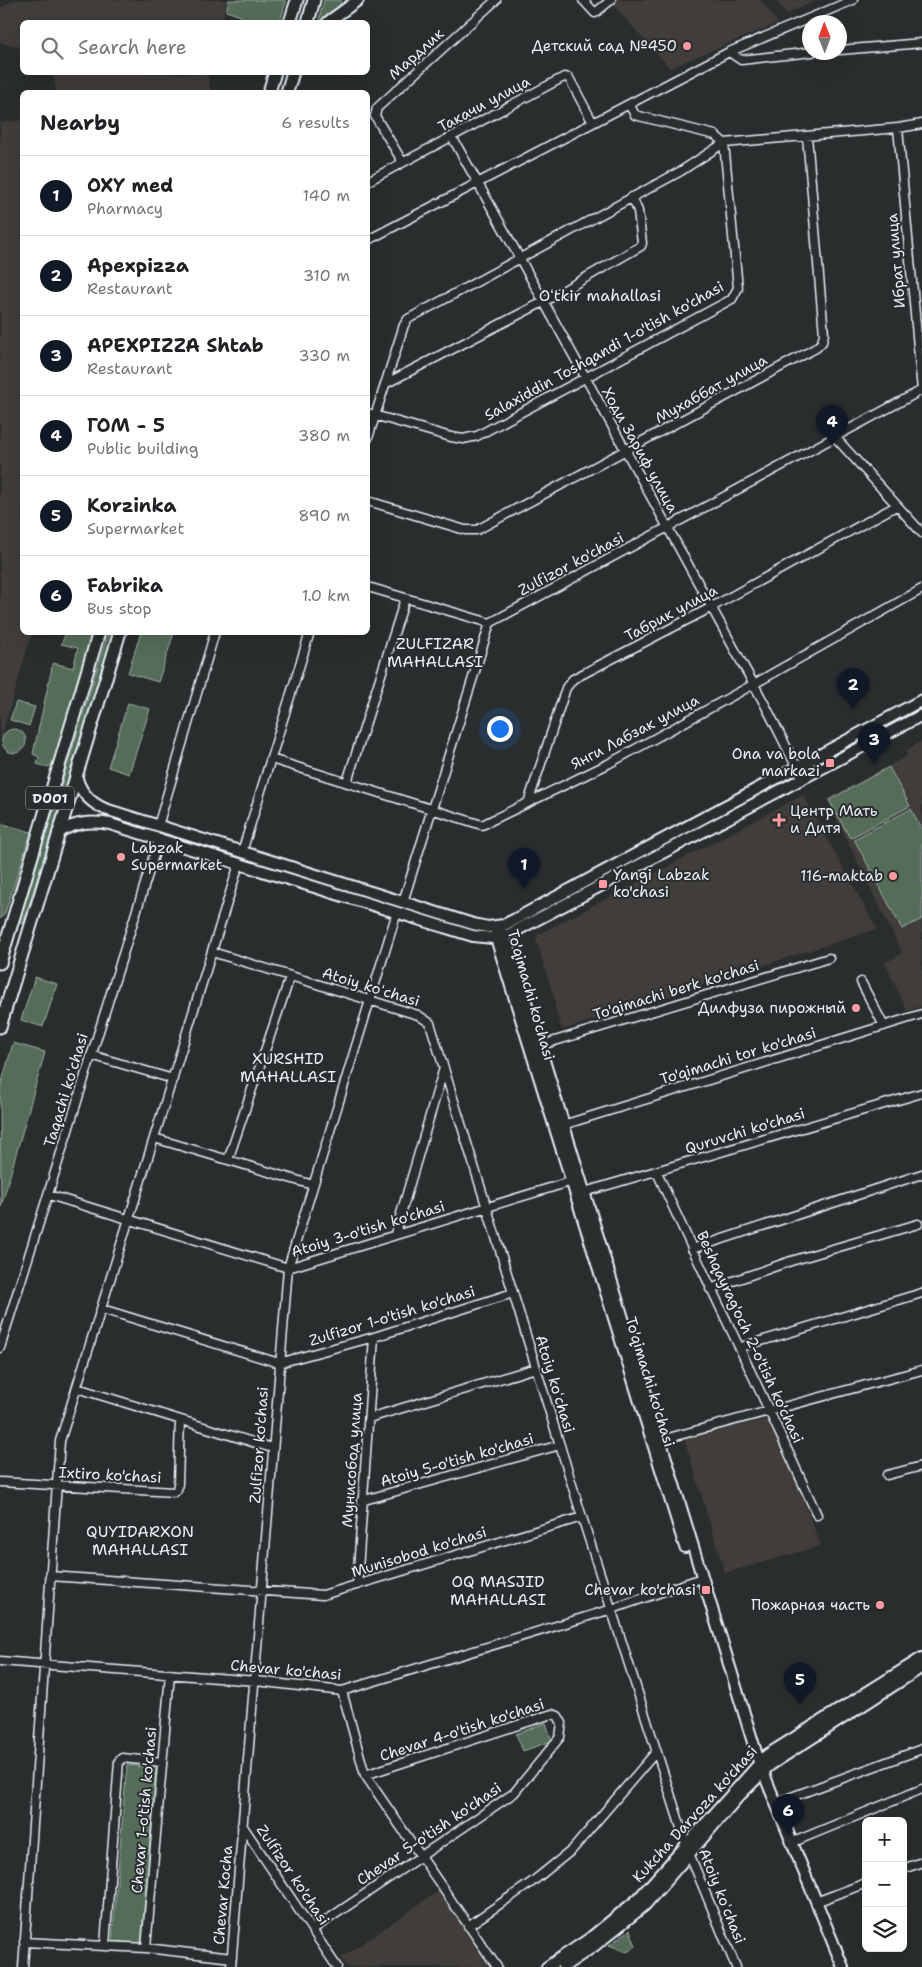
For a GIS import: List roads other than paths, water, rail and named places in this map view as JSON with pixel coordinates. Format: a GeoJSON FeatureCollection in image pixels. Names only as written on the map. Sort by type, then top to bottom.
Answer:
{"type":"FeatureCollection","features":[{"type":"Feature","properties":{"kind":"highway"},"geometry":{"type":"LineString","coordinates":[[291,20],[297,0]]}},
{"type":"Feature","properties":{"kind":"highway"},"geometry":{"type":"LineString","coordinates":[[309,20],[314,0]]}},
{"type":"Feature","properties":{"kind":"highway"},"geometry":{"type":"LineString","coordinates":[[270,90],[274,75]]}},
{"type":"Feature","properties":{"kind":"highway"},"geometry":{"type":"LineString","coordinates":[[288,90],[292,75]]}},
{"type":"Feature","properties":{"kind":"highway","name":"D001"},"geometry":{"type":"LineString","coordinates":[[0,963],[98,635]]}},
{"type":"Feature","properties":{"kind":"highway","name":"D001"},"geometry":{"type":"LineString","coordinates":[[0,1027],[119,635]]}},
{"type":"Feature","properties":{"kind":"highway"},"geometry":{"type":"LineString","coordinates":[[9,932],[26,938]]}},
{"type":"Feature","properties":{"kind":"main road"},"geometry":{"type":"LineString","coordinates":[[331,20],[358,0]]}},
{"type":"Feature","properties":{"kind":"main road"},"geometry":{"type":"LineString","coordinates":[[76,773],[80,788],[87,798],[98,806],[122,815],[473,924],[496,926],[504,925],[922,700]]}},
{"type":"Feature","properties":{"kind":"main road"},"geometry":{"type":"LineString","coordinates":[[58,833],[83,822],[119,826],[473,936],[500,937],[922,715]]}},
{"type":"Feature","properties":{"kind":"main road"},"geometry":{"type":"LineString","coordinates":[[119,826],[122,815]]}},
{"type":"Feature","properties":{"kind":"main road","name":"To'qimachi ko'chasi"},"geometry":{"type":"LineString","coordinates":[[496,926],[759,1767],[843,1967]]}},
{"type":"Feature","properties":{"kind":"main road","name":"To'qimachi ko'chasi"},"geometry":{"type":"LineString","coordinates":[[535,1048],[563,1125],[575,1180]]}},
{"type":"Feature","properties":{"kind":"main road","name":"Kukcha Darvoza ko'chasi"},"geometry":{"type":"LineString","coordinates":[[547,1967],[623,1913],[638,1899],[688,1848],[779,1746],[922,1658]]}},
{"type":"Feature","properties":{"kind":"main road","name":"Kukcha Darvoza ko'chasi"},"geometry":{"type":"LineString","coordinates":[[759,1767],[783,1755],[922,1667]]}},
{"type":"Feature","properties":{"kind":"main road","name":"Kukcha Darvoza ko'chasi"},"geometry":{"type":"LineString","coordinates":[[563,1967],[608,1936],[645,1905],[688,1848]]}},
{"type":"Feature","properties":{"kind":"street","name":"Мардлик"},"geometry":{"type":"LineString","coordinates":[[402,161],[376,116],[377,108],[496,0]]}},
{"type":"Feature","properties":{"kind":"street"},"geometry":{"type":"LineString","coordinates":[[583,0],[595,13],[611,0]]}},
{"type":"Feature","properties":{"kind":"street"},"geometry":{"type":"LineString","coordinates":[[370,239],[592,121],[729,52],[853,0]]}},
{"type":"Feature","properties":{"kind":"street"},"geometry":{"type":"LineString","coordinates":[[847,49],[922,43]]}},
{"type":"Feature","properties":{"kind":"street"},"geometry":{"type":"LineString","coordinates":[[729,52],[741,60],[802,53]]}},
{"type":"Feature","properties":{"kind":"street","name":"Такачи улица"},"geometry":{"type":"LineString","coordinates":[[370,180],[402,161],[567,77],[592,121]]}},
{"type":"Feature","properties":{"kind":"street"},"geometry":{"type":"LineString","coordinates":[[629,104],[635,115],[715,135],[724,143]]}},
{"type":"Feature","properties":{"kind":"street"},"geometry":{"type":"LineString","coordinates":[[371,414],[386,384],[408,319],[681,171],[724,143],[898,128],[922,124]]}},
{"type":"Feature","properties":{"kind":"street","name":"Ибрат улица"},"geometry":{"type":"LineString","coordinates":[[898,128],[922,390]]}},
{"type":"Feature","properties":{"kind":"street","name":"Мухаббат улица"},"geometry":{"type":"LineString","coordinates":[[370,502],[474,531],[816,348],[822,342],[824,334],[806,136]]}},
{"type":"Feature","properties":{"kind":"street","name":"Ходи Зариф улица"},"geometry":{"type":"LineString","coordinates":[[452,137],[545,301],[624,452],[754,684],[802,777]]}},
{"type":"Feature","properties":{"kind":"street","name":"Salaxiddin Toshqandi 1-o'tish ko'chasi"},"geometry":{"type":"LineString","coordinates":[[371,414],[463,439],[477,436],[735,297],[738,288],[724,143]]}},
{"type":"Feature","properties":{"kind":"street"},"geometry":{"type":"LineString","coordinates":[[386,384],[545,301],[640,246],[642,243],[638,211],[632,197]]}},
{"type":"Feature","properties":{"kind":"street","name":"Zulfizor ko'chasi"},"geometry":{"type":"LineString","coordinates":[[490,623],[922,390]]}},
{"type":"Feature","properties":{"kind":"street"},"geometry":{"type":"LineString","coordinates":[[835,437],[922,533]]}},
{"type":"Feature","properties":{"kind":"street","name":"Табрик улица"},"geometry":{"type":"LineString","coordinates":[[528,803],[566,688],[573,679],[710,608],[896,506]]}},
{"type":"Feature","properties":{"kind":"street"},"geometry":{"type":"LineString","coordinates":[[370,589],[490,623],[430,809],[403,902]]}},
{"type":"Feature","properties":{"kind":"street","name":"Янги Лабзак улица"},"geometry":{"type":"LineString","coordinates":[[271,759],[482,825],[608,764],[922,589]]}},
{"type":"Feature","properties":{"kind":"street"},"geometry":{"type":"LineString","coordinates":[[348,782],[405,599]]}},
{"type":"Feature","properties":{"kind":"street"},"geometry":{"type":"LineString","coordinates":[[158,826],[214,635]]}},
{"type":"Feature","properties":{"kind":"street"},"geometry":{"type":"LineString","coordinates":[[242,852],[309,635]]}},
{"type":"Feature","properties":{"kind":"street","name":"Taqachi koʻchasi"},"geometry":{"type":"LineString","coordinates":[[0,1348],[159,839]]}},
{"type":"Feature","properties":{"kind":"street"},"geometry":{"type":"LineString","coordinates":[[23,1967],[60,1440],[130,1220],[239,864]]}},
{"type":"Feature","properties":{"kind":"street","name":"Zulfizor ko'chasi"},"geometry":{"type":"LineString","coordinates":[[337,1967],[242,1825],[256,1681],[272,1448],[288,1268],[397,912]]}},
{"type":"Feature","properties":{"kind":"street","name":"Atoiy koʻchasi"},"geometry":{"type":"LineString","coordinates":[[212,952],[427,1019],[432,1028],[656,1752],[688,1848],[736,1967]]}},
{"type":"Feature","properties":{"kind":"street","name":"To'qimachi berk ko'chasi"},"geometry":{"type":"LineString","coordinates":[[535,1048],[829,958]]}},
{"type":"Feature","properties":{"kind":"street"},"geometry":{"type":"LineString","coordinates":[[228,1160],[290,977]]}},
{"type":"Feature","properties":{"kind":"street"},"geometry":{"type":"LineString","coordinates":[[861,982],[884,1026]]}},
{"type":"Feature","properties":{"kind":"street","name":"To'qimachi tor ko'chasi"},"geometry":{"type":"LineString","coordinates":[[563,1125],[922,1014]]}},
{"type":"Feature","properties":{"kind":"street"},"geometry":{"type":"LineString","coordinates":[[91,1054],[173,1079]]}},
{"type":"Feature","properties":{"kind":"street"},"geometry":{"type":"LineString","coordinates":[[395,1234],[445,1067]]}},
{"type":"Feature","properties":{"kind":"street","name":"Quruvchi ko'chasi"},"geometry":{"type":"LineString","coordinates":[[580,1193],[922,1093]]}},
{"type":"Feature","properties":{"kind":"street"},"geometry":{"type":"LineString","coordinates":[[154,1138],[313,1186]]}},
{"type":"Feature","properties":{"kind":"street","name":"Beshqayrag'och 2-o'tish ko'chasi"},"geometry":{"type":"LineString","coordinates":[[657,1172],[710,1289],[741,1347],[817,1515]]}},
{"type":"Feature","properties":{"kind":"street"},"geometry":{"type":"LineString","coordinates":[[692,1248],[922,1174]]}},
{"type":"Feature","properties":{"kind":"street","name":"Atoiy 3-o'tish ko'chasi"},"geometry":{"type":"LineString","coordinates":[[49,1195],[288,1268],[575,1180]]}},
{"type":"Feature","properties":{"kind":"street"},"geometry":{"type":"LineString","coordinates":[[710,1289],[791,1261],[918,1224]]}},
{"type":"Feature","properties":{"kind":"street"},"geometry":{"type":"LineString","coordinates":[[741,1347],[922,1293]]}},
{"type":"Feature","properties":{"kind":"street","name":"Zulfizor 1-o'tish ko'chasi"},"geometry":{"type":"LineString","coordinates":[[279,1363],[374,1337],[513,1294]]}},
{"type":"Feature","properties":{"kind":"street"},"geometry":{"type":"LineString","coordinates":[[102,1309],[279,1363]]}},
{"type":"Feature","properties":{"kind":"street","name":"Мунисобод улица"},"geometry":{"type":"LineString","coordinates":[[357,1585],[361,1501],[374,1337]]}},
{"type":"Feature","properties":{"kind":"street"},"geometry":{"type":"LineString","coordinates":[[369,1418],[536,1368]]}},
{"type":"Feature","properties":{"kind":"street"},"geometry":{"type":"LineString","coordinates":[[657,1442],[922,1370]]}},
{"type":"Feature","properties":{"kind":"street"},"geometry":{"type":"LineString","coordinates":[[77,1388],[272,1448]]}},
{"type":"Feature","properties":{"kind":"street","name":"Ixtiro ko'chasi"},"geometry":{"type":"LineString","coordinates":[[0,1482],[174,1492],[178,1490],[180,1420]]}},
{"type":"Feature","properties":{"kind":"street","name":"Atoiy 5-o'tish ko'chasi"},"geometry":{"type":"LineString","coordinates":[[361,1501],[560,1445]]}},
{"type":"Feature","properties":{"kind":"street"},"geometry":{"type":"LineString","coordinates":[[887,1475],[922,1466]]}},
{"type":"Feature","properties":{"kind":"street","name":"Munisobod ko'chasi"},"geometry":{"type":"LineString","coordinates":[[50,1576],[323,1595],[582,1517]]}},
{"type":"Feature","properties":{"kind":"street","name":"Chevar ko'chasi"},"geometry":{"type":"LineString","coordinates":[[0,1661],[256,1681],[342,1691],[612,1609],[699,1579]]}},
{"type":"Feature","properties":{"kind":"street","name":"Chevar 1-o'tish ko'chasi"},"geometry":{"type":"LineString","coordinates":[[146,1948],[170,1674]]}},
{"type":"Feature","properties":{"kind":"street"},"geometry":{"type":"LineString","coordinates":[[342,1691],[365,1775],[497,1967]]}},
{"type":"Feature","properties":{"kind":"street","name":"Chevar 4-o'tish ko'chasi"},"geometry":{"type":"LineString","coordinates":[[365,1775],[552,1714],[558,1716],[562,1723]]}},
{"type":"Feature","properties":{"kind":"street","name":"Chevar 5-o'tish ko'chasi"},"geometry":{"type":"LineString","coordinates":[[312,1930],[514,1793],[560,1737],[562,1723]]}},
{"type":"Feature","properties":{"kind":"street"},"geometry":{"type":"LineString","coordinates":[[775,1803],[922,1749]]}},
{"type":"Feature","properties":{"kind":"street"},"geometry":{"type":"LineString","coordinates":[[468,1926],[532,1882],[572,1850],[656,1752]]}},
{"type":"Feature","properties":{"kind":"street"},"geometry":{"type":"LineString","coordinates":[[105,1945],[119,1761],[122,1758],[161,1762]]}},
{"type":"Feature","properties":{"kind":"street"},"geometry":{"type":"LineString","coordinates":[[792,1843],[922,1790]]}},
{"type":"Feature","properties":{"kind":"street","name":"Chevar Kocha"},"geometry":{"type":"LineString","coordinates":[[231,1967],[242,1825]]}},
{"type":"Feature","properties":{"kind":"street"},"geometry":{"type":"LineString","coordinates":[[907,1868],[922,1862]]}},
{"type":"Feature","properties":{"kind":"street"},"geometry":{"type":"LineString","coordinates":[[816,1902],[862,1885]]}},
{"type":"Feature","properties":{"kind":"street"},"geometry":{"type":"LineString","coordinates":[[24,1942],[146,1948],[232,1958]]}},
{"type":"Feature","properties":{"kind":"place","name":"Детский сад №450"},"geometry":{"type":"Point","coordinates":[687,46]}},
{"type":"Feature","properties":{"kind":"place","name":"ГОМ - 5"},"geometry":{"type":"Point","coordinates":[832,446]}},
{"type":"Feature","properties":{"kind":"place","name":"Apexpizza"},"geometry":{"type":"Point","coordinates":[853,709]}},
{"type":"Feature","properties":{"kind":"place","name":"Ona va bola markazi"},"geometry":{"type":"Point","coordinates":[830,763]}},
{"type":"Feature","properties":{"kind":"place","name":"APEXPIZZA Shtab"},"geometry":{"type":"Point","coordinates":[874,764]}},
{"type":"Feature","properties":{"kind":"place","name":"Центр Мать и Дитя"},"geometry":{"type":"Point","coordinates":[779,820]}},
{"type":"Feature","properties":{"kind":"place","name":"Labzak Supermarket"},"geometry":{"type":"Point","coordinates":[121,857]}},
{"type":"Feature","properties":{"kind":"place","name":"116-maktab"},"geometry":{"type":"Point","coordinates":[893,876]}},
{"type":"Feature","properties":{"kind":"place","name":"Yangi Labzak ko'chasi"},"geometry":{"type":"Point","coordinates":[603,884]}},
{"type":"Feature","properties":{"kind":"place","name":"OXY med"},"geometry":{"type":"Point","coordinates":[524,889]}},
{"type":"Feature","properties":{"kind":"place","name":"Дилфуза пирожный"},"geometry":{"type":"Point","coordinates":[856,1008]}},
{"type":"Feature","properties":{"kind":"place","name":"Chevar ko'chasi"},"geometry":{"type":"Point","coordinates":[706,1590]}},
{"type":"Feature","properties":{"kind":"place","name":"Пожарная часть"},"geometry":{"type":"Point","coordinates":[880,1605]}},
{"type":"Feature","properties":{"kind":"place","name":"Korzinka"},"geometry":{"type":"Point","coordinates":[800,1704]}},
{"type":"Feature","properties":{"kind":"place","name":"Fabrika"},"geometry":{"type":"Point","coordinates":[788,1835]}},
{"type":"Feature","properties":{"kind":"district","name":"Oʻtkir mahallasi"},"geometry":{"type":"Point","coordinates":[600,295]}},
{"type":"Feature","properties":{"kind":"district","name":"ZULFIZAR MAHALLASI"},"geometry":{"type":"Point","coordinates":[435,652]}},
{"type":"Feature","properties":{"kind":"district","name":"XURSHID MAHALLASI"},"geometry":{"type":"Point","coordinates":[288,1067]}},
{"type":"Feature","properties":{"kind":"district","name":"QUYIDARXON MAHALLASI"},"geometry":{"type":"Point","coordinates":[140,1540]}},
{"type":"Feature","properties":{"kind":"district","name":"OQ MASJID MAHALLASI"},"geometry":{"type":"Point","coordinates":[498,1590]}}]}
